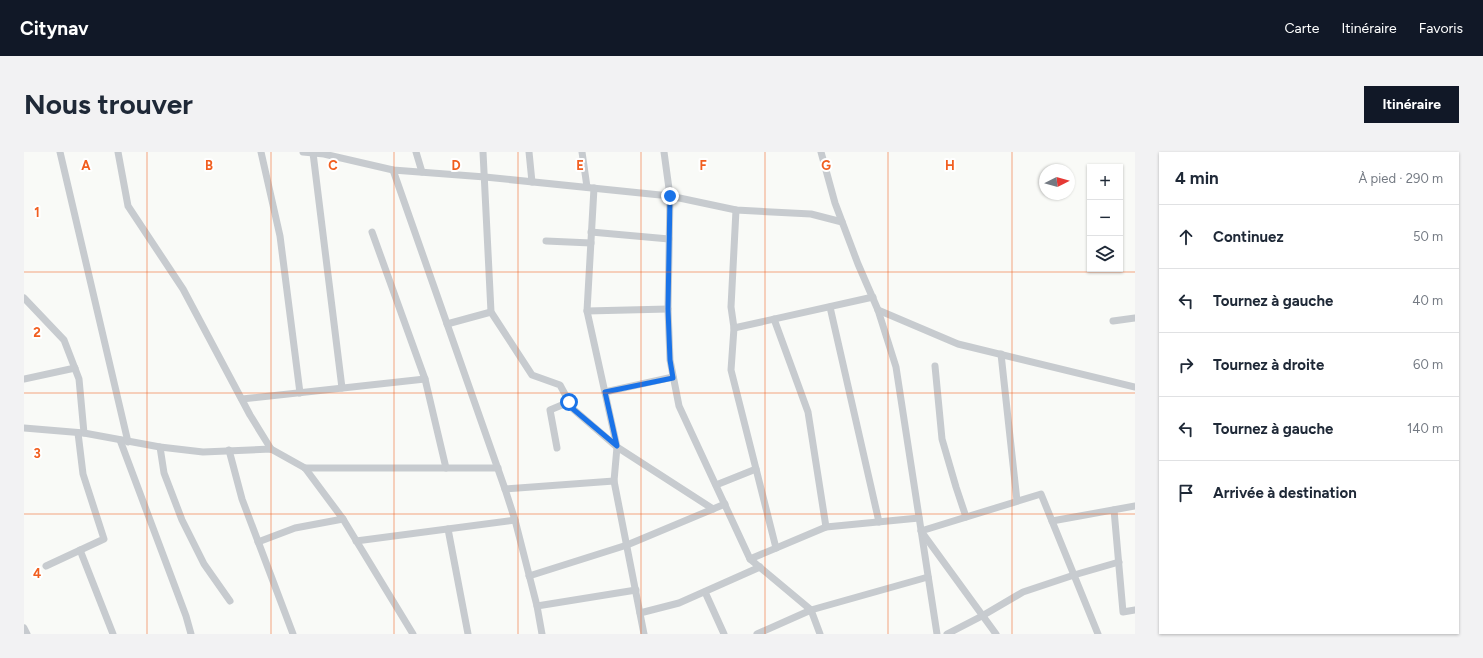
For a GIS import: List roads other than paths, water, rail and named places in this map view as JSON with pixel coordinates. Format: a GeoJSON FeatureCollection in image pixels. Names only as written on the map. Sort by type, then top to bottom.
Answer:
{"type":"FeatureCollection","features":[{"type":"Feature","properties":{"kind":"street"},"geometry":{"type":"LineString","coordinates":[[60,152],[124,441],[191,634]]}},
{"type":"Feature","properties":{"kind":"street"},"geometry":{"type":"LineString","coordinates":[[118,152],[128,206],[184,289],[242,399],[271,449]]}},
{"type":"Feature","properties":{"kind":"street"},"geometry":{"type":"LineString","coordinates":[[262,152],[280,236],[300,393]]}},
{"type":"Feature","properties":{"kind":"street"},"geometry":{"type":"LineString","coordinates":[[303,152],[324,153],[393,170],[485,177],[670,196],[736,210],[811,214],[842,222]]}},
{"type":"Feature","properties":{"kind":"street"},"geometry":{"type":"LineString","coordinates":[[416,152],[422,172]]}},
{"type":"Feature","properties":{"kind":"street"},"geometry":{"type":"LineString","coordinates":[[484,152],[491,312],[532,375],[560,385],[573,409],[617,446],[713,509]]}},
{"type":"Feature","properties":{"kind":"street"},"geometry":{"type":"LineString","coordinates":[[529,152],[532,182]]}},
{"type":"Feature","properties":{"kind":"street"},"geometry":{"type":"LineString","coordinates":[[582,152],[590,188],[591,232],[587,312],[617,446],[614,481],[644,634]]}},
{"type":"Feature","properties":{"kind":"street"},"geometry":{"type":"LineString","coordinates":[[664,152],[670,196],[668,309],[670,360],[679,406],[750,559],[811,610],[820,634]]}},
{"type":"Feature","properties":{"kind":"street"},"geometry":{"type":"LineString","coordinates":[[821,152],[835,203],[878,310],[896,367],[937,634]]}},
{"type":"Feature","properties":{"kind":"street"},"geometry":{"type":"LineString","coordinates":[[313,153],[342,388]]}},
{"type":"Feature","properties":{"kind":"street"},"geometry":{"type":"LineString","coordinates":[[393,170],[515,520],[537,606],[542,634]]}},
{"type":"Feature","properties":{"kind":"street"},"geometry":{"type":"LineString","coordinates":[[736,210],[731,307],[734,328],[730,370],[776,548]]}},
{"type":"Feature","properties":{"kind":"street"},"geometry":{"type":"LineString","coordinates":[[372,232],[425,380],[446,468]]}},
{"type":"Feature","properties":{"kind":"street"},"geometry":{"type":"LineString","coordinates":[[591,232],[669,239]]}},
{"type":"Feature","properties":{"kind":"street"},"geometry":{"type":"LineString","coordinates":[[546,241],[590,243]]}},
{"type":"Feature","properties":{"kind":"street"},"geometry":{"type":"LineString","coordinates":[[734,328],[873,297]]}},
{"type":"Feature","properties":{"kind":"street"},"geometry":{"type":"LineString","coordinates":[[24,298],[64,340],[79,379],[83,474],[104,539],[46,566]]}},
{"type":"Feature","properties":{"kind":"street"},"geometry":{"type":"LineString","coordinates":[[830,307],[879,522]]}},
{"type":"Feature","properties":{"kind":"street"},"geometry":{"type":"LineString","coordinates":[[587,312],[668,309]]}},
{"type":"Feature","properties":{"kind":"street"},"geometry":{"type":"LineString","coordinates":[[878,310],[958,344],[1134,389]]}},
{"type":"Feature","properties":{"kind":"street"},"geometry":{"type":"LineString","coordinates":[[447,324],[491,312]]}},
{"type":"Feature","properties":{"kind":"street"},"geometry":{"type":"LineString","coordinates":[[1113,322],[1135,318]]}},
{"type":"Feature","properties":{"kind":"street"},"geometry":{"type":"LineString","coordinates":[[774,319],[808,412],[826,526]]}},
{"type":"Feature","properties":{"kind":"street"},"geometry":{"type":"LineString","coordinates":[[1001,354],[1017,501]]}},
{"type":"Feature","properties":{"kind":"street"},"geometry":{"type":"LineString","coordinates":[[935,366],[942,439],[966,517]]}},
{"type":"Feature","properties":{"kind":"street"},"geometry":{"type":"LineString","coordinates":[[24,379],[75,368]]}},
{"type":"Feature","properties":{"kind":"street"},"geometry":{"type":"LineString","coordinates":[[605,392],[673,378]]}},
{"type":"Feature","properties":{"kind":"street"},"geometry":{"type":"LineString","coordinates":[[242,399],[425,380]]}},
{"type":"Feature","properties":{"kind":"street"},"geometry":{"type":"LineString","coordinates":[[557,448],[550,410],[569,402]]}},
{"type":"Feature","properties":{"kind":"street"},"geometry":{"type":"LineString","coordinates":[[24,428],[81,433],[160,448],[203,452],[271,449],[305,468],[343,519],[413,634]]}},
{"type":"Feature","properties":{"kind":"street"},"geometry":{"type":"LineString","coordinates":[[160,448],[164,473],[182,520],[204,564],[230,601]]}},
{"type":"Feature","properties":{"kind":"street"},"geometry":{"type":"LineString","coordinates":[[229,450],[242,498],[293,634]]}},
{"type":"Feature","properties":{"kind":"street"},"geometry":{"type":"LineString","coordinates":[[305,468],[498,468]]}},
{"type":"Feature","properties":{"kind":"street"},"geometry":{"type":"LineString","coordinates":[[716,486],[756,469]]}},
{"type":"Feature","properties":{"kind":"street"},"geometry":{"type":"LineString","coordinates":[[505,489],[614,481]]}},
{"type":"Feature","properties":{"kind":"street"},"geometry":{"type":"LineString","coordinates":[[921,530],[1041,494],[1098,634]]}},
{"type":"Feature","properties":{"kind":"street"},"geometry":{"type":"LineString","coordinates":[[529,576],[627,544],[725,504]]}},
{"type":"Feature","properties":{"kind":"street"},"geometry":{"type":"LineString","coordinates":[[1052,521],[1135,506]]}},
{"type":"Feature","properties":{"kind":"street"},"geometry":{"type":"LineString","coordinates":[[1114,510],[1123,612],[1135,610]]}},
{"type":"Feature","properties":{"kind":"street"},"geometry":{"type":"LineString","coordinates":[[750,559],[826,526],[919,518]]}},
{"type":"Feature","properties":{"kind":"street"},"geometry":{"type":"LineString","coordinates":[[258,542],[295,528],[343,519]]}},
{"type":"Feature","properties":{"kind":"street"},"geometry":{"type":"LineString","coordinates":[[356,540],[515,520]]}},
{"type":"Feature","properties":{"kind":"street"},"geometry":{"type":"LineString","coordinates":[[448,529],[468,634]]}},
{"type":"Feature","properties":{"kind":"street"},"geometry":{"type":"LineString","coordinates":[[921,530],[996,634]]}},
{"type":"Feature","properties":{"kind":"street"},"geometry":{"type":"LineString","coordinates":[[80,550],[113,634]]}},
{"type":"Feature","properties":{"kind":"street"},"geometry":{"type":"LineString","coordinates":[[947,634],[1023,592],[1119,562]]}},
{"type":"Feature","properties":{"kind":"street"},"geometry":{"type":"LineString","coordinates":[[640,613],[679,603],[760,567]]}},
{"type":"Feature","properties":{"kind":"street"},"geometry":{"type":"LineString","coordinates":[[757,634],[811,610],[928,577]]}},
{"type":"Feature","properties":{"kind":"street"},"geometry":{"type":"LineString","coordinates":[[537,606],[636,590]]}},
{"type":"Feature","properties":{"kind":"street"},"geometry":{"type":"LineString","coordinates":[[705,592],[724,634]]}},
{"type":"Feature","properties":{"kind":"street"},"geometry":{"type":"LineString","coordinates":[[24,628],[27,634]]}}]}
